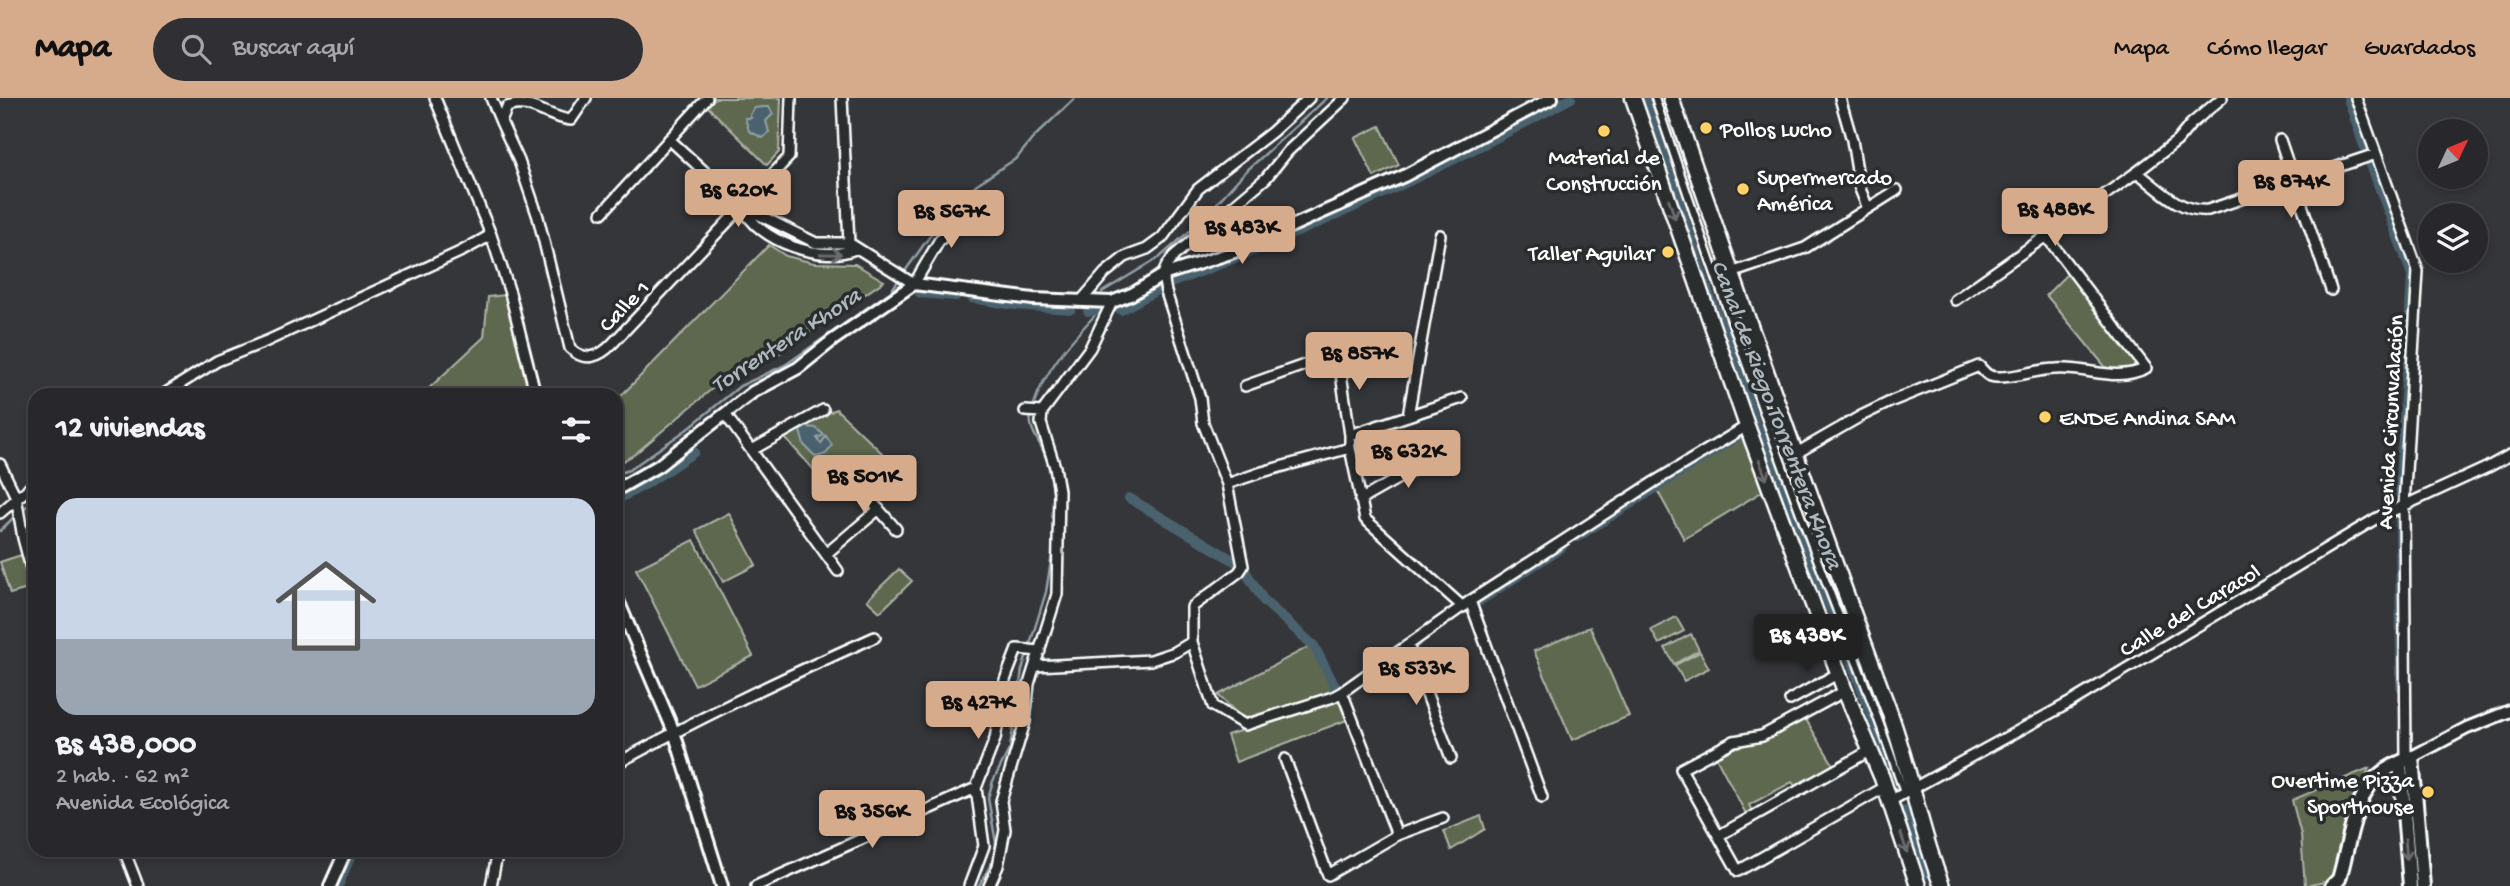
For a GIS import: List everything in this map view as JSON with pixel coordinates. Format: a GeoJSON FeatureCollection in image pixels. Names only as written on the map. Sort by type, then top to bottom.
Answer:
{"type":"FeatureCollection","features":[{"type":"Feature","properties":{"kind":"main road"},"geometry":{"type":"LineString","coordinates":[[1633,98],[1747,426],[1845,691],[1871,750],[1918,886]]}},
{"type":"Feature","properties":{"kind":"main road"},"geometry":{"type":"LineString","coordinates":[[1671,98],[1795,454],[1889,709],[1908,790],[1942,886]]}},
{"type":"Feature","properties":{"kind":"main road"},"geometry":{"type":"LineString","coordinates":[[2332,886],[2339,879],[2355,819],[2367,789],[2382,773],[2406,760]]}},
{"type":"Feature","properties":{"kind":"main road","name":"Avenida Circunvalación"},"geometry":{"type":"LineString","coordinates":[[2406,760],[2410,886]]}},
{"type":"Feature","properties":{"kind":"main road","name":"Avenida Circunvalación"},"geometry":{"type":"LineString","coordinates":[[2406,760],[2423,886]]}},
{"type":"Feature","properties":{"kind":"street"},"geometry":{"type":"LineString","coordinates":[[435,98],[491,234],[510,293],[534,388]]}},
{"type":"Feature","properties":{"kind":"street","name":"Calle 1"},"geometry":{"type":"LineString","coordinates":[[491,98],[519,161],[538,217],[570,348],[576,353],[596,357],[602,354],[789,157],[791,98]]}},
{"type":"Feature","properties":{"kind":"street"},"geometry":{"type":"LineString","coordinates":[[501,122],[507,107],[513,102],[529,100],[557,117],[571,120],[586,98]]}},
{"type":"Feature","properties":{"kind":"street"},"geometry":{"type":"LineString","coordinates":[[602,213],[707,98]]}},
{"type":"Feature","properties":{"kind":"street"},"geometry":{"type":"LineString","coordinates":[[743,207],[752,222],[771,235],[806,252],[821,255],[847,254],[853,246],[842,98]]}},
{"type":"Feature","properties":{"kind":"street"},"geometry":{"type":"LineString","coordinates":[[1083,301],[1105,272],[1125,257],[1147,249],[1162,238],[1198,189],[1272,132],[1309,98]]}},
{"type":"Feature","properties":{"kind":"street"},"geometry":{"type":"LineString","coordinates":[[1345,98],[1288,151],[1266,178],[1164,267],[1166,292],[1200,398],[1202,423],[1227,484],[1242,566],[1239,572],[1192,607],[1192,642],[1213,706],[1245,725],[1333,697],[1466,604],[1654,482],[1747,426]]}},
{"type":"Feature","properties":{"kind":"street"},"geometry":{"type":"LineString","coordinates":[[1655,98],[1763,414],[1845,636],[1908,790]]}},
{"type":"Feature","properties":{"kind":"street"},"geometry":{"type":"LineString","coordinates":[[1840,98],[1852,140],[1860,189],[1867,206]]}},
{"type":"Feature","properties":{"kind":"street"},"geometry":{"type":"LineString","coordinates":[[1955,300],[2137,172],[2177,141],[2191,124],[2222,98]]}},
{"type":"Feature","properties":{"kind":"street","name":"Avenida Circunvalación"},"geometry":{"type":"LineString","coordinates":[[2356,98],[2418,271],[2404,505],[2406,760]]}},
{"type":"Feature","properties":{"kind":"street"},"geometry":{"type":"LineString","coordinates":[[669,139],[743,207],[816,243],[853,246],[912,283],[1033,299],[1107,302],[1132,294],[1163,275],[1234,253],[1404,176],[1545,100]]}},
{"type":"Feature","properties":{"kind":"street"},"geometry":{"type":"LineString","coordinates":[[2280,140],[2331,290]]}},
{"type":"Feature","properties":{"kind":"street"},"geometry":{"type":"LineString","coordinates":[[2137,172],[2194,212],[2376,154]]}},
{"type":"Feature","properties":{"kind":"street"},"geometry":{"type":"LineString","coordinates":[[1731,273],[1805,248],[1896,190]]}},
{"type":"Feature","properties":{"kind":"street"},"geometry":{"type":"LineString","coordinates":[[623,486],[658,466],[753,392],[798,368],[912,283],[939,241],[972,204]]}},
{"type":"Feature","properties":{"kind":"street"},"geometry":{"type":"LineString","coordinates":[[771,235],[776,225]]}},
{"type":"Feature","properties":{"kind":"street"},"geometry":{"type":"LineString","coordinates":[[174,388],[217,361],[461,251],[491,234]]}},
{"type":"Feature","properties":{"kind":"street"},"geometry":{"type":"LineString","coordinates":[[1408,416],[1440,235]]}},
{"type":"Feature","properties":{"kind":"street"},"geometry":{"type":"LineString","coordinates":[[1795,454],[1871,411],[1979,366],[1987,375],[1998,377],[2057,368],[2121,376],[2133,375],[2146,368],[2046,236]]}},
{"type":"Feature","properties":{"kind":"street"},"geometry":{"type":"LineString","coordinates":[[989,886],[998,866],[1005,830],[1001,801],[1025,722],[1029,684],[1057,594],[1059,491],[1055,467],[1041,423],[1033,412],[1090,348],[1107,302]]}},
{"type":"Feature","properties":{"kind":"street"},"geometry":{"type":"LineString","coordinates":[[1245,386],[1338,353],[1350,448],[1365,519],[1466,604],[1542,797]]}},
{"type":"Feature","properties":{"kind":"street"},"geometry":{"type":"LineString","coordinates":[[1350,435],[1462,398]]}},
{"type":"Feature","properties":{"kind":"street"},"geometry":{"type":"LineString","coordinates":[[752,450],[822,410]]}},
{"type":"Feature","properties":{"kind":"street"},"geometry":{"type":"LineString","coordinates":[[725,414],[838,571]]}},
{"type":"Feature","properties":{"kind":"street"},"geometry":{"type":"LineString","coordinates":[[1227,484],[1350,448]]}},
{"type":"Feature","properties":{"kind":"street"},"geometry":{"type":"LineString","coordinates":[[1360,500],[1441,454]]}},
{"type":"Feature","properties":{"kind":"street","name":"Calle del Caracol"},"geometry":{"type":"LineString","coordinates":[[1718,836],[1738,871],[1887,794],[1908,790],[2071,702],[2377,518],[2510,455]]}},
{"type":"Feature","properties":{"kind":"street"},"geometry":{"type":"LineString","coordinates":[[0,464],[17,502],[28,555]]}},
{"type":"Feature","properties":{"kind":"street"},"geometry":{"type":"LineString","coordinates":[[855,481],[896,529]]}},
{"type":"Feature","properties":{"kind":"street"},"geometry":{"type":"LineString","coordinates":[[0,513],[28,491]]}},
{"type":"Feature","properties":{"kind":"street"},"geometry":{"type":"LineString","coordinates":[[826,554],[879,509]]}},
{"type":"Feature","properties":{"kind":"street"},"geometry":{"type":"LineString","coordinates":[[623,612],[674,732],[722,886]]}},
{"type":"Feature","properties":{"kind":"street"},"geometry":{"type":"LineString","coordinates":[[623,760],[774,682],[875,637]]}},
{"type":"Feature","properties":{"kind":"street"},"geometry":{"type":"LineString","coordinates":[[1036,666],[1151,660],[1175,652],[1192,642]]}},
{"type":"Feature","properties":{"kind":"street"},"geometry":{"type":"LineString","coordinates":[[1408,645],[1451,758]]}},
{"type":"Feature","properties":{"kind":"street"},"geometry":{"type":"LineString","coordinates":[[969,886],[984,846],[976,788],[995,739],[1005,680],[1017,649],[1040,651]]}},
{"type":"Feature","properties":{"kind":"street"},"geometry":{"type":"LineString","coordinates":[[1790,700],[1839,673]]}},
{"type":"Feature","properties":{"kind":"street"},"geometry":{"type":"LineString","coordinates":[[1845,691],[1762,736],[1734,741],[1681,769],[1718,836],[1871,750]]}},
{"type":"Feature","properties":{"kind":"street"},"geometry":{"type":"LineString","coordinates":[[1342,692],[1397,835]]}},
{"type":"Feature","properties":{"kind":"street"},"geometry":{"type":"LineString","coordinates":[[2406,760],[2467,728],[2510,711]]}},
{"type":"Feature","properties":{"kind":"street"},"geometry":{"type":"LineString","coordinates":[[1284,759],[1328,874],[1397,835],[1443,818]]}},
{"type":"Feature","properties":{"kind":"street"},"geometry":{"type":"LineString","coordinates":[[756,886],[976,788]]}},
{"type":"Feature","properties":{"kind":"street"},"geometry":{"type":"LineString","coordinates":[[127,857],[138,886]]}},
{"type":"Feature","properties":{"kind":"street"},"geometry":{"type":"LineString","coordinates":[[330,886],[342,857]]}},
{"type":"Feature","properties":{"kind":"street"},"geometry":{"type":"LineString","coordinates":[[491,886],[497,857]]}},
{"type":"Feature","properties":{"kind":"green space"},"geometry":{"type":"Polygon","coordinates":[[[715,98],[781,98],[779,152],[767,165],[707,106],[715,98]]]}},
{"type":"Feature","properties":{"kind":"green space"},"geometry":{"type":"Polygon","coordinates":[[[1380,126],[1399,165],[1374,177],[1355,138],[1380,126]]]}},
{"type":"Feature","properties":{"kind":"green space"},"geometry":{"type":"Polygon","coordinates":[[[769,245],[786,256],[814,263],[855,264],[884,281],[778,354],[726,377],[635,454],[623,461],[623,394],[769,245]]]}},
{"type":"Feature","properties":{"kind":"green space"},"geometry":{"type":"Polygon","coordinates":[[[2068,273],[2134,357],[2134,367],[2128,371],[2107,369],[2046,295],[2068,273]]]}},
{"type":"Feature","properties":{"kind":"green space"},"geometry":{"type":"Polygon","coordinates":[[[505,295],[527,388],[429,388],[484,337],[488,297],[505,295]]]}},
{"type":"Feature","properties":{"kind":"green space"},"geometry":{"type":"Polygon","coordinates":[[[836,409],[882,453],[836,494],[784,437],[836,409]]]}},
{"type":"Feature","properties":{"kind":"green space"},"geometry":{"type":"Polygon","coordinates":[[[1742,437],[1763,491],[1684,539],[1657,490],[1742,437]]]}},
{"type":"Feature","properties":{"kind":"green space"},"geometry":{"type":"Polygon","coordinates":[[[729,513],[756,565],[723,582],[696,530],[729,513]]]}},
{"type":"Feature","properties":{"kind":"green space"},"geometry":{"type":"Polygon","coordinates":[[[694,540],[753,656],[695,685],[636,569],[694,540]]]}},
{"type":"Feature","properties":{"kind":"green space"},"geometry":{"type":"Polygon","coordinates":[[[21,555],[28,578],[28,589],[10,594],[0,562],[21,555]]]}},
{"type":"Feature","properties":{"kind":"green space"},"geometry":{"type":"Polygon","coordinates":[[[899,569],[912,581],[880,612],[867,600],[899,569]]]}},
{"type":"Feature","properties":{"kind":"green space"},"geometry":{"type":"Polygon","coordinates":[[[1676,617],[1684,631],[1659,644],[1651,630],[1676,617]]]}},
{"type":"Feature","properties":{"kind":"green space"},"geometry":{"type":"Polygon","coordinates":[[[1590,627],[1629,716],[1572,740],[1534,651],[1590,627]]]}},
{"type":"Feature","properties":{"kind":"green space"},"geometry":{"type":"Polygon","coordinates":[[[1691,634],[1699,650],[1674,664],[1665,648],[1691,634]]]}},
{"type":"Feature","properties":{"kind":"green space"},"geometry":{"type":"Polygon","coordinates":[[[1310,646],[1335,691],[1248,719],[1242,718],[1218,695],[1310,646]]]}},
{"type":"Feature","properties":{"kind":"green space"},"geometry":{"type":"Polygon","coordinates":[[[1700,652],[1709,668],[1684,681],[1675,665],[1700,652]]]}},
{"type":"Feature","properties":{"kind":"green space"},"geometry":{"type":"Polygon","coordinates":[[[1336,701],[1347,720],[1236,762],[1227,735],[1336,701]]]}},
{"type":"Feature","properties":{"kind":"green space"},"geometry":{"type":"Polygon","coordinates":[[[1805,718],[1834,766],[1796,787],[1792,782],[1749,805],[1752,811],[1746,814],[1716,757],[1735,747],[1763,741],[1805,718]]]}},
{"type":"Feature","properties":{"kind":"green space"},"geometry":{"type":"Polygon","coordinates":[[[2369,768],[2344,829],[2333,876],[2325,882],[2305,886],[2301,835],[2292,800],[2369,768]]]}},
{"type":"Feature","properties":{"kind":"green space"},"geometry":{"type":"Polygon","coordinates":[[[1481,816],[1485,829],[1451,850],[1444,831],[1481,816]]]}},
{"type":"Feature","properties":{"kind":"water"},"geometry":{"type":"Polygon","coordinates":[[[769,107],[773,114],[766,121],[769,132],[763,138],[749,131],[745,118],[751,118],[754,108],[769,107]]]}},
{"type":"Feature","properties":{"kind":"water"},"geometry":{"type":"Polygon","coordinates":[[[806,427],[816,428],[824,435],[817,438],[821,444],[826,436],[832,445],[826,454],[816,457],[804,445],[800,431],[806,427]]]}},
{"type":"Feature","properties":{"kind":"waterway","name":"Torrentera Khora"},"geometry":{"type":"LineString","coordinates":[[623,472],[686,430],[740,386],[785,365],[891,291],[944,216],[962,197],[1017,158],[1034,137],[1075,98]]}},
{"type":"Feature","properties":{"kind":"waterway"},"geometry":{"type":"LineString","coordinates":[[1102,292],[1160,257],[1200,222],[1243,174],[1327,98]]}},
{"type":"Feature","properties":{"kind":"waterway"},"geometry":{"type":"LineString","coordinates":[[1168,284],[1272,243],[1373,198],[1473,150],[1571,98]]}},
{"type":"Feature","properties":{"kind":"waterway","name":"Canal de Riego Torrentera Khora"},"geometry":{"type":"LineString","coordinates":[[1644,98],[1711,300],[1743,373],[1745,392],[1756,426],[1766,442],[1894,772]]}},
{"type":"Feature","properties":{"kind":"waterway","name":"Canal de Riego Torrentera Khora"},"geometry":{"type":"LineString","coordinates":[[2348,98],[2364,146]]}},
{"type":"Feature","properties":{"kind":"waterway","name":"Canal de Riego Torrentera Khora"},"geometry":{"type":"LineString","coordinates":[[2370,162],[2412,275],[2399,501]]}},
{"type":"Feature","properties":{"kind":"waterway"},"geometry":{"type":"LineString","coordinates":[[1121,310],[1157,290]]}},
{"type":"Feature","properties":{"kind":"waterway"},"geometry":{"type":"LineString","coordinates":[[920,293],[956,296]]}},
{"type":"Feature","properties":{"kind":"waterway"},"geometry":{"type":"LineString","coordinates":[[972,298],[1015,305],[1071,309]]}},
{"type":"Feature","properties":{"kind":"waterway"},"geometry":{"type":"LineString","coordinates":[[1033,407],[1052,367],[1100,310]]}},
{"type":"Feature","properties":{"kind":"waterway"},"geometry":{"type":"LineString","coordinates":[[1088,311],[1108,310]]}},
{"type":"Feature","properties":{"kind":"waterway"},"geometry":{"type":"LineString","coordinates":[[1031,414],[1033,430],[1050,472],[1054,522]]}},
{"type":"Feature","properties":{"kind":"waterway","name":"Canal de Riego Torrentera Khora"},"geometry":{"type":"LineString","coordinates":[[1577,537],[1742,434]]}},
{"type":"Feature","properties":{"kind":"waterway"},"geometry":{"type":"LineString","coordinates":[[623,496],[694,452]]}},
{"type":"Feature","properties":{"kind":"waterway","name":"Canal de Riego Torrentera Khora"},"geometry":{"type":"LineString","coordinates":[[1129,498],[1236,562]]}},
{"type":"Feature","properties":{"kind":"waterway","name":"Torrentera Khora"},"geometry":{"type":"LineString","coordinates":[[21,511],[28,506]]}},
{"type":"Feature","properties":{"kind":"waterway","name":"Torrentera Khora"},"geometry":{"type":"LineString","coordinates":[[0,531],[16,515]]}},
{"type":"Feature","properties":{"kind":"waterway","name":"Canal de Riego Torrentera Khora"},"geometry":{"type":"LineString","coordinates":[[2400,520],[2401,687]]}},
{"type":"Feature","properties":{"kind":"waterway"},"geometry":{"type":"LineString","coordinates":[[979,886],[993,860],[996,843],[988,798],[993,781],[1010,748],[1022,670],[1046,592],[1054,542]]}},
{"type":"Feature","properties":{"kind":"waterway","name":"Canal de Riego Torrentera Khora"},"geometry":{"type":"LineString","coordinates":[[1479,601],[1562,547]]}},
{"type":"Feature","properties":{"kind":"waterway","name":"Canal de Riego Torrentera Khora"},"geometry":{"type":"LineString","coordinates":[[1247,574],[1264,601],[1314,646],[1336,688]]}},
{"type":"Feature","properties":{"kind":"waterway","name":"Canal de Riego Torrentera Khora"},"geometry":{"type":"LineString","coordinates":[[1906,810],[1926,874]]}},
{"type":"Feature","properties":{"kind":"waterway"},"geometry":{"type":"LineString","coordinates":[[338,886],[350,857]]}},
{"type":"Feature","properties":{"kind":"place","name":"Pollos Lucho"},"geometry":{"type":"Point","coordinates":[1706,128]}},
{"type":"Feature","properties":{"kind":"place","name":"Material de Construcción"},"geometry":{"type":"Point","coordinates":[1604,131]}},
{"type":"Feature","properties":{"kind":"place","name":"Supermercado América"},"geometry":{"type":"Point","coordinates":[1743,189]}},
{"type":"Feature","properties":{"kind":"place","name":"Taller Aguilar"},"geometry":{"type":"Point","coordinates":[1668,252]}},
{"type":"Feature","properties":{"kind":"place","name":"ENDE Andina SAM"},"geometry":{"type":"Point","coordinates":[2045,417]}},
{"type":"Feature","properties":{"kind":"place","name":"Overtime Pizza Sporthouse"},"geometry":{"type":"Point","coordinates":[2428,792]}}]}
